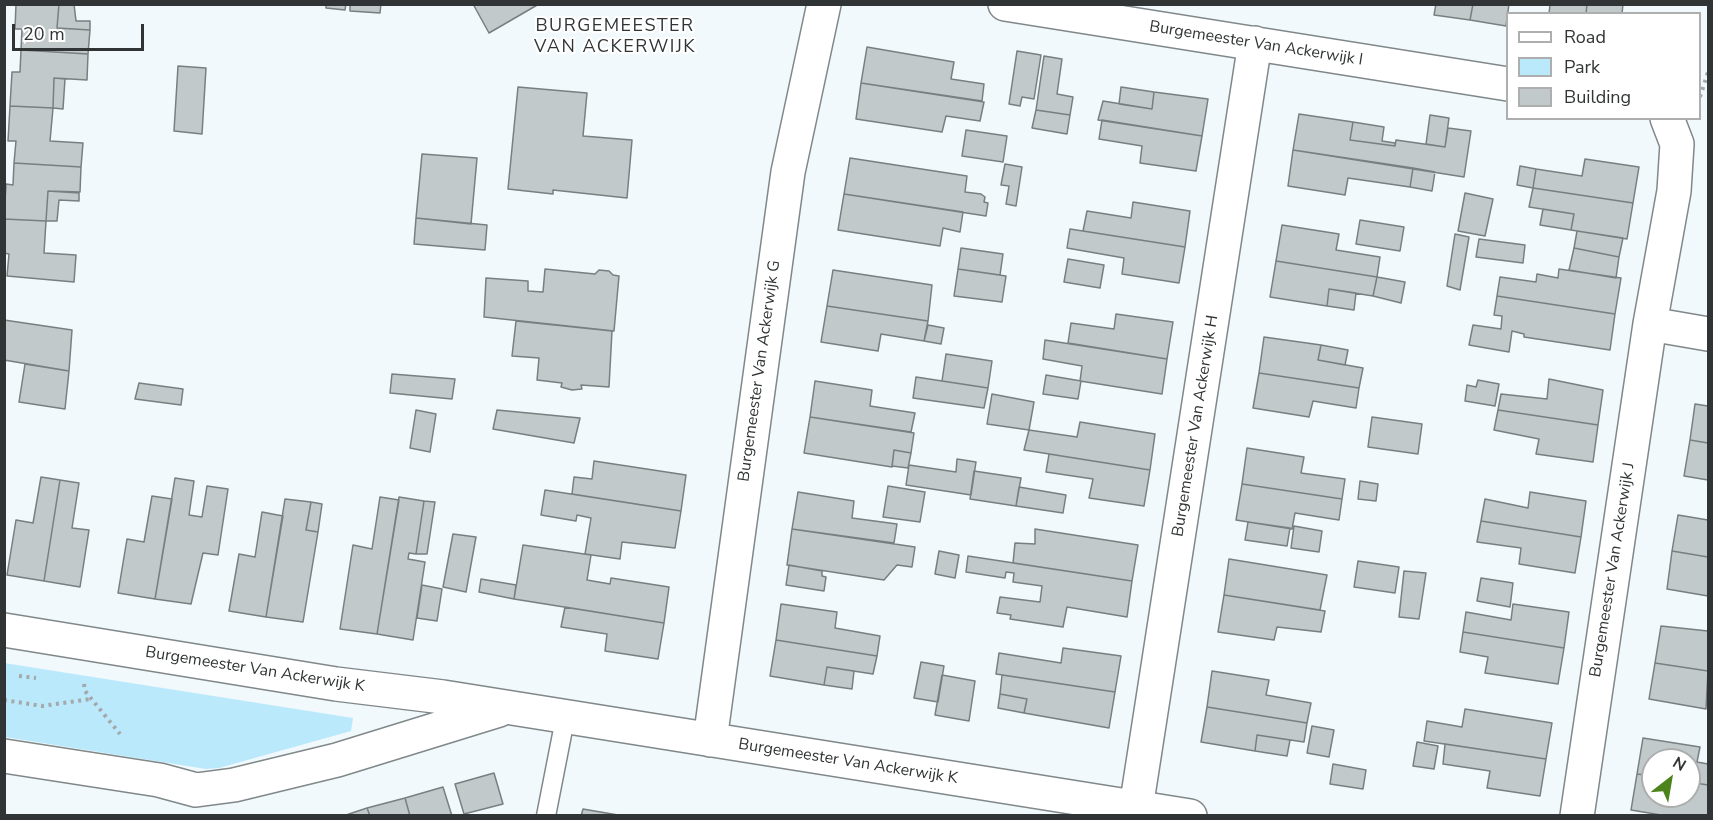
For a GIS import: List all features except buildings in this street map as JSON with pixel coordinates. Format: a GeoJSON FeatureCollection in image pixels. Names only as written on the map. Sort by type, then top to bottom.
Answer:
{"type":"FeatureCollection","features":[{"type":"Feature","properties":{"kind":"street","name":"Burgemeester Van Ackerwijk G"},"geometry":{"type":"LineString","coordinates":[[710,740],[788,172],[824,4]]}},
{"type":"Feature","properties":{"kind":"street","name":"Burgemeester Van Ackerwijk I"},"geometry":{"type":"LineString","coordinates":[[1005,4],[1506,84]]}},
{"type":"Feature","properties":{"kind":"street","name":"Burgemeester Van Ackerwijk H"},"geometry":{"type":"LineString","coordinates":[[1137,808],[1255,44]]}},
{"type":"Feature","properties":{"kind":"street"},"geometry":{"type":"LineString","coordinates":[[1667,120],[1677,144],[1674,191],[1650,324],[1708,334]]}},
{"type":"Feature","properties":{"kind":"street","name":"Burgemeester Van Ackerwijk J"},"geometry":{"type":"LineString","coordinates":[[1577,816],[1650,324]]}},
{"type":"Feature","properties":{"kind":"street","name":"Burgemeester Van Ackerwijk K"},"geometry":{"type":"LineString","coordinates":[[4,630],[336,684],[507,707],[564,718],[1190,816]]}},
{"type":"Feature","properties":{"kind":"street","name":"Burgemeester Van Ackerwijk K"},"geometry":{"type":"LineString","coordinates":[[4,756],[159,780],[196,790],[234,785],[337,760],[507,707]]}},
{"type":"Feature","properties":{"kind":"lane"},"geometry":{"type":"LineString","coordinates":[[546,816],[564,718]]}},
{"type":"Feature","properties":{"kind":"path"},"geometry":{"type":"LineString","coordinates":[[1701,94],[1708,72]]}},
{"type":"Feature","properties":{"kind":"path"},"geometry":{"type":"LineString","coordinates":[[84,642],[83,673],[86,691],[159,780]]}},
{"type":"Feature","properties":{"kind":"path"},"geometry":{"type":"LineString","coordinates":[[4,700],[42,706],[91,699]]}},
{"type":"Feature","properties":{"kind":"green space"},"geometry":{"type":"Polygon","coordinates":[[[4,663],[353,718],[351,731],[219,768],[206,769],[5,737],[4,663]]]}},
{"type":"Feature","properties":{"kind":"district","name":"BURGEMEESTER VAN ACKERWIJK"},"geometry":{"type":"Point","coordinates":[615,37]}}]}
